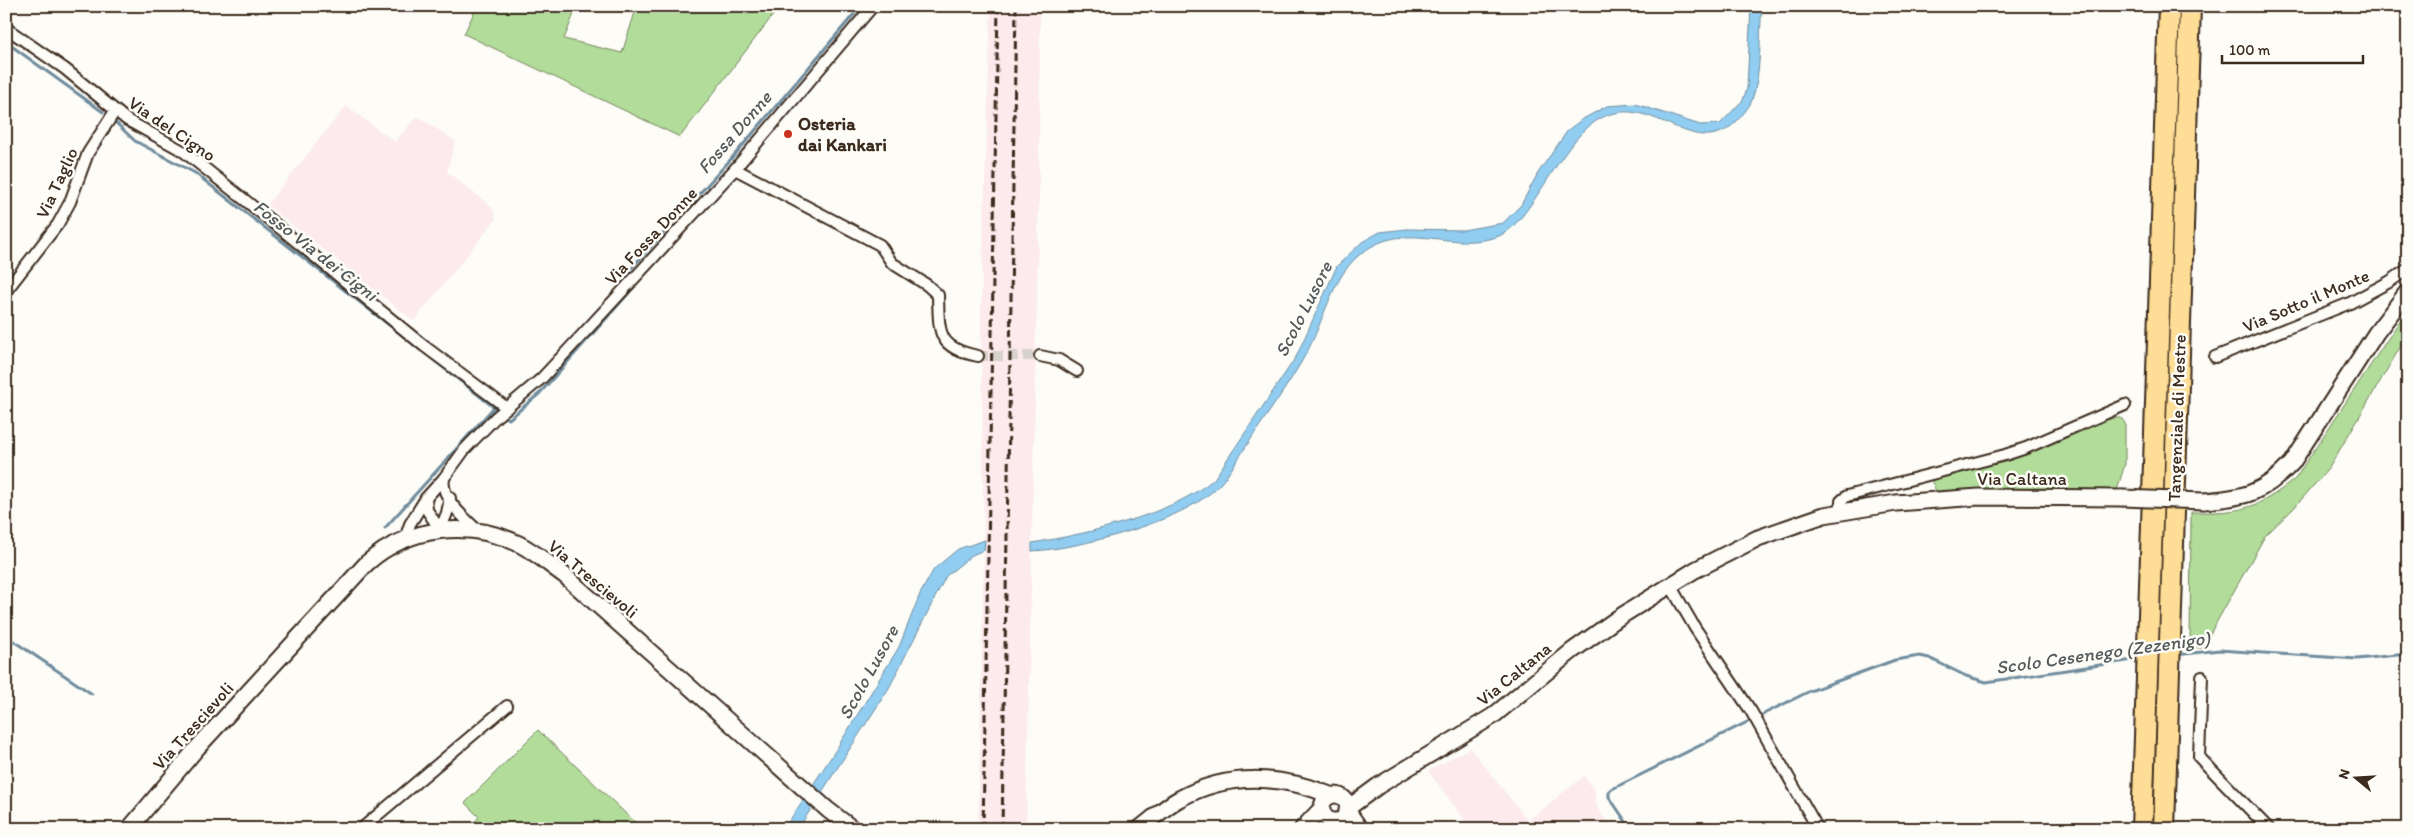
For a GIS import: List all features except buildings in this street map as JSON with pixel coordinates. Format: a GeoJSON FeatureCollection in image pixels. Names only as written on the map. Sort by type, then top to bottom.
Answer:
{"type":"FeatureCollection","features":[{"type":"Feature","properties":{"kind":"highway","name":"Tangenziale di Mestre"},"geometry":{"type":"LineString","coordinates":[[2142,829],[2168,6]]}},
{"type":"Feature","properties":{"kind":"highway","name":"Tangenziale di Mestre"},"geometry":{"type":"LineString","coordinates":[[2164,829],[2190,6]]}},
{"type":"Feature","properties":{"kind":"main road","name":"Via Caltana"},"geometry":{"type":"LineString","coordinates":[[1342,803],[1378,786],[1493,716],[1572,651],[1618,618],[1670,585],[1758,538],[1800,522],[1841,511],[1896,503],[1979,497],[2122,498],[2204,501],[2228,499],[2259,491],[2278,478],[2292,463],[2376,333],[2408,291]]}},
{"type":"Feature","properties":{"kind":"main road","name":"Via Trescievoli"},"geometry":{"type":"LineString","coordinates":[[129,829],[196,748],[354,576],[378,553],[405,539],[440,530],[478,531],[520,545],[564,575],[828,810],[853,829]]}},
{"type":"Feature","properties":{"kind":"main road"},"geometry":{"type":"LineString","coordinates":[[1139,829],[1178,799],[1222,782],[1252,779],[1304,786],[1342,803],[1360,829]]}},
{"type":"Feature","properties":{"kind":"main road"},"geometry":{"type":"LineString","coordinates":[[1290,785],[1331,817]]}},
{"type":"Feature","properties":{"kind":"main road"},"geometry":{"type":"LineString","coordinates":[[1331,817],[1324,800],[1342,803]]}},
{"type":"Feature","properties":{"kind":"main road"},"geometry":{"type":"LineString","coordinates":[[1302,829],[1331,817],[1344,817],[1342,803]]}},
{"type":"Feature","properties":{"kind":"main road"},"geometry":{"type":"LineString","coordinates":[[1314,829],[1331,817]]}},
{"type":"Feature","properties":{"kind":"street","name":"Via Fossa Donne"},"geometry":{"type":"LineString","coordinates":[[405,539],[426,498],[444,478],[465,449],[507,408],[542,378],[735,169],[873,6]]}},
{"type":"Feature","properties":{"kind":"street","name":"Via del Cigno"},"geometry":{"type":"LineString","coordinates":[[6,28],[65,69],[115,111],[183,151],[276,224],[424,346],[507,408]]}},
{"type":"Feature","properties":{"kind":"street","name":"Via Taglio"},"geometry":{"type":"LineString","coordinates":[[6,291],[58,224],[70,202],[88,153],[115,111]]}},
{"type":"Feature","properties":{"kind":"street"},"geometry":{"type":"LineString","coordinates":[[735,169],[880,245],[892,263],[927,285],[938,295],[938,320],[944,341],[959,352],[978,356]]}},
{"type":"Feature","properties":{"kind":"street","name":"Via Sotto il Monte"},"geometry":{"type":"LineString","coordinates":[[2215,357],[2350,302],[2408,270]]}},
{"type":"Feature","properties":{"kind":"street"},"geometry":{"type":"LineString","coordinates":[[1040,356],[1059,360],[1077,371]]}},
{"type":"Feature","properties":{"kind":"street","name":"Via Caltana"},"geometry":{"type":"LineString","coordinates":[[1841,511],[1841,501],[1853,494],[2005,455],[2026,448],[2125,405]]}},
{"type":"Feature","properties":{"kind":"street"},"geometry":{"type":"LineString","coordinates":[[444,478],[444,487],[450,498],[478,531]]}},
{"type":"Feature","properties":{"kind":"street"},"geometry":{"type":"LineString","coordinates":[[426,498],[427,510],[440,530]]}},
{"type":"Feature","properties":{"kind":"street"},"geometry":{"type":"LineString","coordinates":[[440,530],[448,513],[450,498]]}},
{"type":"Feature","properties":{"kind":"street"},"geometry":{"type":"LineString","coordinates":[[1670,585],[1751,711],[1818,829]]}},
{"type":"Feature","properties":{"kind":"street"},"geometry":{"type":"LineString","coordinates":[[2202,677],[2199,757],[2269,829]]}},
{"type":"Feature","properties":{"kind":"street"},"geometry":{"type":"LineString","coordinates":[[361,829],[507,706]]}},
{"type":"Feature","properties":{"kind":"shaded area"},"geometry":{"type":"Polygon","coordinates":[[[991,6],[1040,6],[1039,189],[1026,829],[978,829],[984,550],[981,307],[991,6]]]}},
{"type":"Feature","properties":{"kind":"shaded area"},"geometry":{"type":"Polygon","coordinates":[[[346,106],[395,142],[417,116],[455,141],[447,172],[492,207],[496,219],[414,321],[267,205],[346,106]]]}},
{"type":"Feature","properties":{"kind":"shaded area"},"geometry":{"type":"Polygon","coordinates":[[[1470,748],[1528,821],[1584,776],[1594,790],[1597,808],[1612,829],[1472,829],[1428,771],[1470,748]]]}},
{"type":"Feature","properties":{"kind":"green space"},"geometry":{"type":"Polygon","coordinates":[[[477,6],[577,6],[564,39],[622,53],[637,6],[780,6],[680,137],[464,34],[477,6]]]}},
{"type":"Feature","properties":{"kind":"green space"},"geometry":{"type":"Polygon","coordinates":[[[2403,316],[2408,324],[2408,334],[2329,468],[2293,509],[2265,536],[2202,648],[2190,647],[2191,512],[2222,512],[2247,507],[2269,497],[2295,479],[2403,316]]]}},
{"type":"Feature","properties":{"kind":"green space"},"geometry":{"type":"Polygon","coordinates":[[[2121,418],[2125,423],[2125,464],[2117,490],[2056,492],[1936,491],[1931,480],[2015,455],[2097,422],[2121,418]]]}},
{"type":"Feature","properties":{"kind":"green space"},"geometry":{"type":"Polygon","coordinates":[[[538,730],[642,829],[468,829],[479,817],[465,803],[538,730]]]}},
{"type":"Feature","properties":{"kind":"water"},"geometry":{"type":"Polygon","coordinates":[[[1751,6],[1762,6],[1760,53],[1751,103],[1737,121],[1720,132],[1704,135],[1687,132],[1653,117],[1635,113],[1616,113],[1596,121],[1582,132],[1557,165],[1534,201],[1511,229],[1499,236],[1481,240],[1462,241],[1410,237],[1376,244],[1358,256],[1341,277],[1334,289],[1313,340],[1300,364],[1232,469],[1213,491],[1177,513],[1127,532],[1075,545],[1032,551],[1032,543],[1103,528],[1152,513],[1176,503],[1214,479],[1296,357],[1337,266],[1362,242],[1380,232],[1407,229],[1463,230],[1503,223],[1521,205],[1538,173],[1568,130],[1581,120],[1607,106],[1636,104],[1700,125],[1720,124],[1743,100],[1747,88],[1751,6]]]}},
{"type":"Feature","properties":{"kind":"water"},"geometry":{"type":"Polygon","coordinates":[[[985,540],[984,550],[972,555],[946,576],[889,688],[798,829],[784,829],[837,748],[899,647],[920,594],[934,569],[958,549],[985,540]]]}},
{"type":"Feature","properties":{"kind":"waterway","name":"Fossa Donne"},"geometry":{"type":"LineString","coordinates":[[626,274],[731,159],[861,6]]}},
{"type":"Feature","properties":{"kind":"waterway","name":"Fosso Via dei Cigni"},"geometry":{"type":"LineString","coordinates":[[6,42],[103,112]]}},
{"type":"Feature","properties":{"kind":"waterway","name":"Fosso Via dei Cigni"},"geometry":{"type":"LineString","coordinates":[[115,122],[135,141],[195,173],[495,408]]}},
{"type":"Feature","properties":{"kind":"waterway","name":"Fosso Via dei Cigni"},"geometry":{"type":"LineString","coordinates":[[504,416],[509,419],[539,394],[636,285]]}},
{"type":"Feature","properties":{"kind":"waterway"},"geometry":{"type":"LineString","coordinates":[[385,528],[495,406]]}},
{"type":"Feature","properties":{"kind":"waterway"},"geometry":{"type":"LineString","coordinates":[[6,636],[92,694]]}},
{"type":"Feature","properties":{"kind":"waterway","name":"Scolo Cesenego (Zezenigo)"},"geometry":{"type":"LineString","coordinates":[[2176,655],[2219,650],[2357,659],[2408,654]]}},
{"type":"Feature","properties":{"kind":"waterway","name":"Scolo Cesenego (Zezenigo)"},"geometry":{"type":"LineString","coordinates":[[1631,829],[1609,797],[1609,792],[1612,789],[1810,691],[1895,660],[1920,656],[1929,658],[1966,676],[1986,682],[2140,659]]}},
{"type":"Feature","properties":{"kind":"tunnel"},"geometry":{"type":"LineString","coordinates":[[978,356],[1040,356]]}},
{"type":"Feature","properties":{"kind":"railway"},"geometry":{"type":"LineString","coordinates":[[983,829],[998,6]]}},
{"type":"Feature","properties":{"kind":"railway"},"geometry":{"type":"LineString","coordinates":[[1002,829],[1016,6]]}},
{"type":"Feature","properties":{"kind":"place","name":"Osteria dai Kankari"},"geometry":{"type":"Point","coordinates":[788,134]}},
{"type":"Feature","properties":{"kind":"water label","name":"Scolo Lusore"},"geometry":{"type":"Point","coordinates":[1303,309]}},
{"type":"Feature","properties":{"kind":"water label","name":"Scolo Lusore"},"geometry":{"type":"Point","coordinates":[868,672]}}]}
